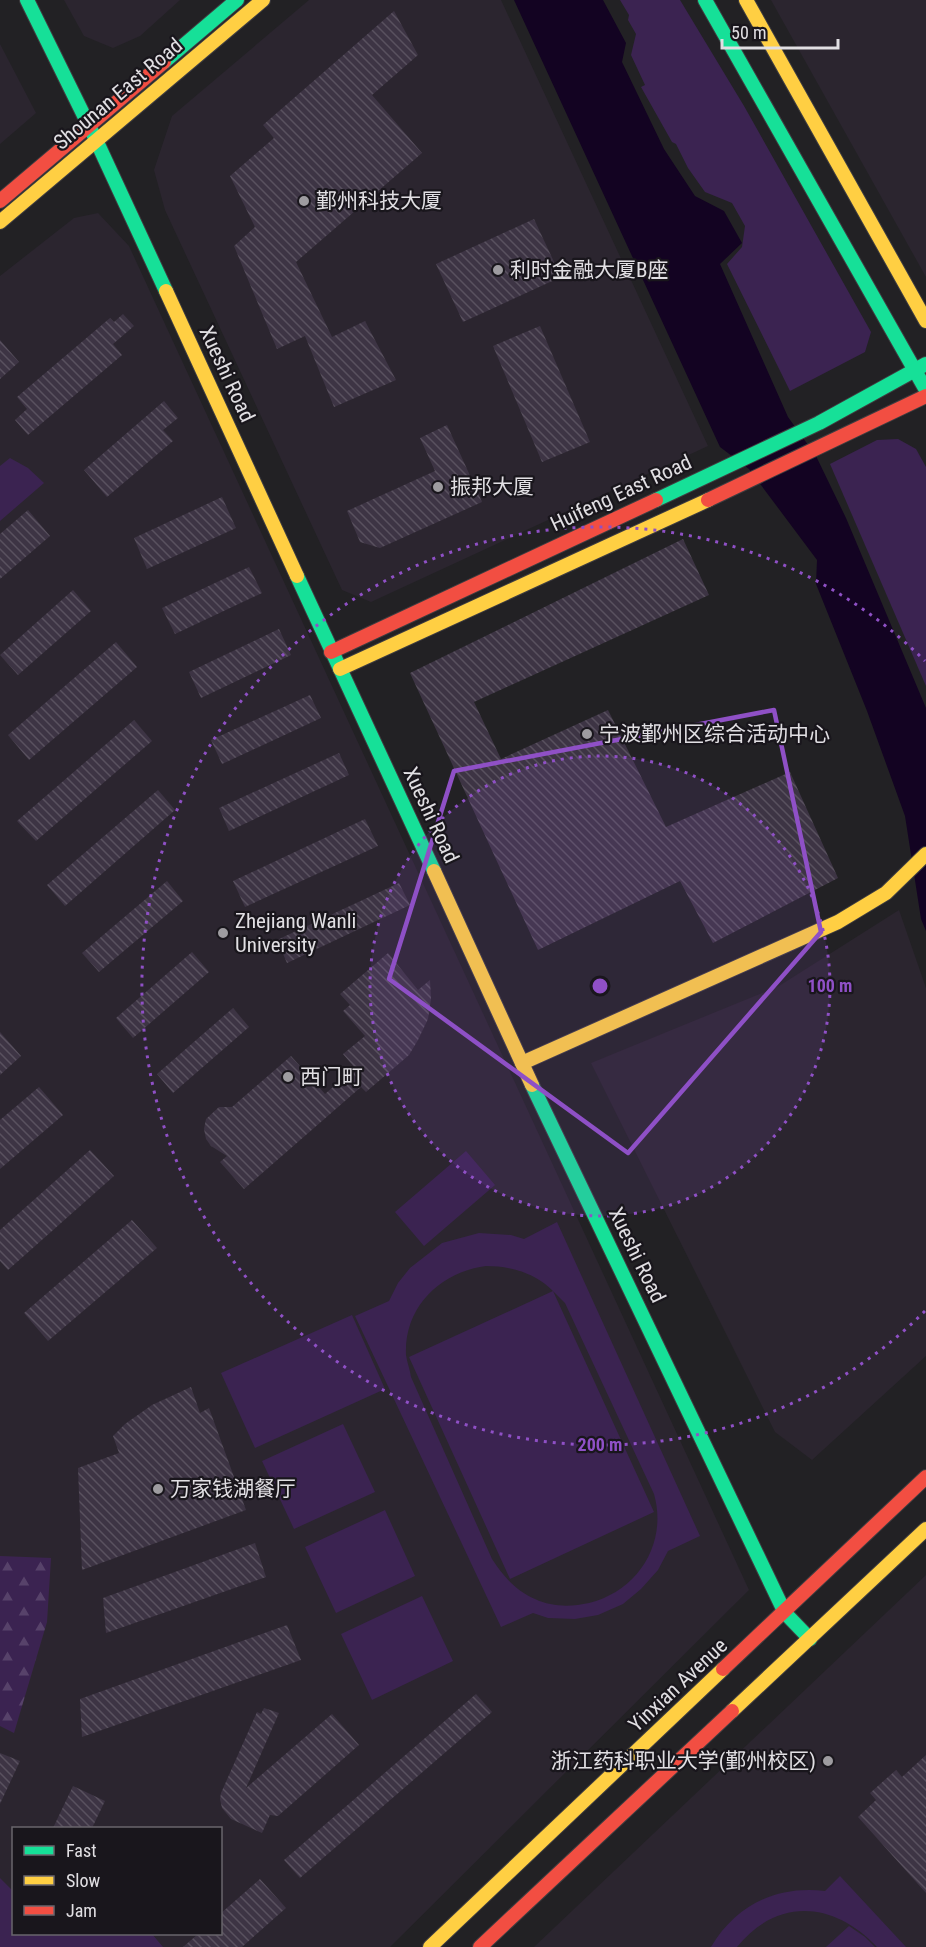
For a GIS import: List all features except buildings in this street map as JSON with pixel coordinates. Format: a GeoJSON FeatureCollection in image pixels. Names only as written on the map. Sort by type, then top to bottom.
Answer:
{"type":"FeatureCollection","features":[{"type":"Feature","properties":{"kind":"street","name":"Xueshi Road"},"geometry":{"type":"LineString","coordinates":[[27,0],[96,140],[522,1063],[785,1613],[810,1639]]}},
{"type":"Feature","properties":{"kind":"street","name":"Shounan East Road"},"geometry":{"type":"LineString","coordinates":[[0,201],[237,0]]}},
{"type":"Feature","properties":{"kind":"street","name":"Shounan East Road"},"geometry":{"type":"LineString","coordinates":[[0,222],[263,0]]}},
{"type":"Feature","properties":{"kind":"street"},"geometry":{"type":"LineString","coordinates":[[705,0],[920,367],[926,390]]}},
{"type":"Feature","properties":{"kind":"street"},"geometry":{"type":"LineString","coordinates":[[746,0],[926,321]]}},
{"type":"Feature","properties":{"kind":"street","name":"Huifeng East Road"},"geometry":{"type":"LineString","coordinates":[[331,652],[819,423],[920,367]]}},
{"type":"Feature","properties":{"kind":"street","name":"Huifeng East Road"},"geometry":{"type":"LineString","coordinates":[[340,669],[735,487],[926,396]]}},
{"type":"Feature","properties":{"kind":"street"},"geometry":{"type":"LineString","coordinates":[[522,1063],[838,922],[886,893],[926,854]]}},
{"type":"Feature","properties":{"kind":"street","name":"Yinxian Avenue"},"geometry":{"type":"LineString","coordinates":[[430,1947],[926,1477]]}},
{"type":"Feature","properties":{"kind":"street"},"geometry":{"type":"LineString","coordinates":[[480,1947],[926,1529]]}},
{"type":"Feature","properties":{"kind":"highlighted area"},"geometry":{"type":"Polygon","coordinates":[[[774,710],[821,932],[628,1153],[389,979],[454,771],[774,710]]]}},
{"type":"Feature","properties":{"kind":"shaded area"},"geometry":{"type":"Polygon","coordinates":[[[64,0],[180,0],[140,36],[113,48],[84,36],[64,0]]]}},
{"type":"Feature","properties":{"kind":"shaded area"},"geometry":{"type":"Polygon","coordinates":[[[309,0],[501,0],[708,446],[371,602],[342,590],[165,210],[154,170],[172,116],[309,0]]]}},
{"type":"Feature","properties":{"kind":"shaded area"},"geometry":{"type":"Polygon","coordinates":[[[514,0],[603,0],[626,43],[622,62],[664,149],[695,196],[724,211],[742,243],[720,264],[788,417],[816,456],[846,518],[926,708],[926,931],[921,919],[905,816],[867,711],[816,584],[817,560],[749,469],[720,447],[514,0]]]}},
{"type":"Feature","properties":{"kind":"shaded area"},"geometry":{"type":"Polygon","coordinates":[[[771,0],[926,0],[926,277],[771,0]]]}},
{"type":"Feature","properties":{"kind":"shaded area"},"geometry":{"type":"Polygon","coordinates":[[[0,44],[36,113],[0,144],[0,44]]]}},
{"type":"Feature","properties":{"kind":"shaded area","name":"Zhejiang Wanli University"},"geometry":{"type":"Polygon","coordinates":[[[98,213],[129,246],[749,1590],[390,1947],[0,1947],[0,276],[74,218],[98,213]]]}},
{"type":"Feature","properties":{"kind":"shaded area"},"geometry":{"type":"Polygon","coordinates":[[[899,910],[926,988],[926,1356],[812,1460],[775,1432],[591,1063],[779,986],[899,910]]]}},
{"type":"Feature","properties":{"kind":"shaded area","name":"浙江药科职业大学(鄞州校区)"},"geometry":{"type":"Polygon","coordinates":[[[926,1575],[926,1947],[534,1947],[926,1575]]]}},
{"type":"Feature","properties":{"kind":"green space"},"geometry":{"type":"Polygon","coordinates":[[[620,0],[680,0],[744,106],[871,332],[865,352],[790,391],[727,264],[742,247],[745,226],[732,203],[705,192],[688,168],[676,144],[672,142],[641,87],[645,85],[631,55],[636,34],[620,0]]]}},
{"type":"Feature","properties":{"kind":"green space"},"geometry":{"type":"Polygon","coordinates":[[[898,439],[916,449],[926,467],[926,686],[830,464],[877,440],[898,439]]]}},
{"type":"Feature","properties":{"kind":"green space"},"geometry":{"type":"Polygon","coordinates":[[[10,458],[28,468],[44,483],[0,521],[0,466],[10,458]]]}},
{"type":"Feature","properties":{"kind":"green space"},"geometry":{"type":"Polygon","coordinates":[[[466,1151],[495,1185],[424,1246],[395,1212],[466,1151]]]}},
{"type":"Feature","properties":{"kind":"green space"},"geometry":{"type":"Polygon","coordinates":[[[557,1222],[700,1536],[668,1551],[658,1570],[623,1604],[598,1615],[575,1619],[548,1618],[533,1613],[501,1627],[355,1316],[389,1301],[398,1283],[410,1268],[442,1243],[479,1233],[511,1235],[524,1239],[557,1222]],[[495,1266],[470,1270],[440,1284],[428,1294],[411,1321],[406,1355],[411,1377],[492,1559],[511,1582],[528,1596],[548,1604],[568,1606],[589,1603],[606,1597],[622,1588],[635,1576],[653,1547],[657,1530],[657,1512],[654,1494],[565,1303],[546,1285],[522,1272],[495,1266]]]}},
{"type":"Feature","properties":{"kind":"green space"},"geometry":{"type":"Polygon","coordinates":[[[553,1291],[654,1512],[510,1579],[409,1357],[553,1291]]]}},
{"type":"Feature","properties":{"kind":"green space"},"geometry":{"type":"Polygon","coordinates":[[[352,1315],[385,1389],[255,1448],[221,1373],[352,1315]]]}},
{"type":"Feature","properties":{"kind":"green space"},"geometry":{"type":"Polygon","coordinates":[[[343,1424],[375,1492],[294,1529],[262,1461],[343,1424]]]}},
{"type":"Feature","properties":{"kind":"green space"},"geometry":{"type":"Polygon","coordinates":[[[385,1510],[415,1576],[336,1613],[305,1547],[385,1510]]]}},
{"type":"Feature","properties":{"kind":"green space"},"geometry":{"type":"Polygon","coordinates":[[[0,1556],[51,1558],[47,1622],[14,1733],[0,1726],[0,1556]]]}},
{"type":"Feature","properties":{"kind":"green space"},"geometry":{"type":"Polygon","coordinates":[[[422,1596],[453,1661],[372,1700],[341,1634],[422,1596]]]}},
{"type":"Feature","properties":{"kind":"green space"},"geometry":{"type":"Polygon","coordinates":[[[840,1876],[906,1947],[877,1947],[861,1932],[843,1921],[825,1914],[807,1911],[788,1913],[770,1919],[753,1931],[737,1947],[711,1947],[733,1920],[745,1909],[759,1901],[790,1891],[825,1891],[840,1876]]]}},
{"type":"Feature","properties":{"kind":"green space"},"geometry":{"type":"Polygon","coordinates":[[[0,1878],[12,1890],[12,1935],[153,1935],[163,1947],[0,1947],[0,1878]]]}},
{"type":"Feature","properties":{"kind":"green space"},"geometry":{"type":"Polygon","coordinates":[[[849,1926],[865,1937],[875,1947],[826,1947],[849,1926]]]}},
{"type":"Feature","properties":{"kind":"traffic: fast"},"geometry":{"type":"LineString","coordinates":[[27,0],[96,140],[166,291]]}},
{"type":"Feature","properties":{"kind":"traffic: fast"},"geometry":{"type":"LineString","coordinates":[[164,62],[237,0]]}},
{"type":"Feature","properties":{"kind":"traffic: fast"},"geometry":{"type":"LineString","coordinates":[[705,0],[926,390]]}},
{"type":"Feature","properties":{"kind":"traffic: fast"},"geometry":{"type":"LineString","coordinates":[[656,500],[819,423],[926,364]]}},
{"type":"Feature","properties":{"kind":"traffic: fast"},"geometry":{"type":"LineString","coordinates":[[297,576],[434,871]]}},
{"type":"Feature","properties":{"kind":"traffic: fast"},"geometry":{"type":"LineString","coordinates":[[532,1085],[785,1613],[810,1639]]}},
{"type":"Feature","properties":{"kind":"traffic: slow"},"geometry":{"type":"LineString","coordinates":[[0,222],[263,0]]}},
{"type":"Feature","properties":{"kind":"traffic: slow"},"geometry":{"type":"LineString","coordinates":[[746,0],[926,321]]}},
{"type":"Feature","properties":{"kind":"traffic: slow"},"geometry":{"type":"LineString","coordinates":[[166,291],[297,576]]}},
{"type":"Feature","properties":{"kind":"traffic: slow"},"geometry":{"type":"LineString","coordinates":[[340,669],[708,500]]}},
{"type":"Feature","properties":{"kind":"traffic: slow"},"geometry":{"type":"LineString","coordinates":[[522,1063],[838,922],[886,893],[926,854]]}},
{"type":"Feature","properties":{"kind":"traffic: slow"},"geometry":{"type":"LineString","coordinates":[[434,871],[532,1085]]}},
{"type":"Feature","properties":{"kind":"traffic: slow"},"geometry":{"type":"LineString","coordinates":[[732,1711],[926,1529]]}},
{"type":"Feature","properties":{"kind":"traffic: slow"},"geometry":{"type":"LineString","coordinates":[[430,1947],[723,1669]]}},
{"type":"Feature","properties":{"kind":"traffic: jam"},"geometry":{"type":"LineString","coordinates":[[0,201],[164,62]]}},
{"type":"Feature","properties":{"kind":"traffic: jam"},"geometry":{"type":"LineString","coordinates":[[708,500],[926,396]]}},
{"type":"Feature","properties":{"kind":"traffic: jam"},"geometry":{"type":"LineString","coordinates":[[331,652],[656,500]]}},
{"type":"Feature","properties":{"kind":"traffic: jam"},"geometry":{"type":"LineString","coordinates":[[723,1669],[926,1477]]}},
{"type":"Feature","properties":{"kind":"traffic: jam"},"geometry":{"type":"LineString","coordinates":[[480,1947],[732,1711]]}},
{"type":"Feature","properties":{"kind":"place","name":"鄞州科技大厦"},"geometry":{"type":"Point","coordinates":[304,201]}},
{"type":"Feature","properties":{"kind":"place","name":"利时金融大厦B座"},"geometry":{"type":"Point","coordinates":[498,270]}},
{"type":"Feature","properties":{"kind":"place","name":"振邦大厦"},"geometry":{"type":"Point","coordinates":[438,487]}},
{"type":"Feature","properties":{"kind":"place","name":"宁波鄞州区综合活动中心"},"geometry":{"type":"Point","coordinates":[587,734]}},
{"type":"Feature","properties":{"kind":"place","name":"Zhejiang Wanli University"},"geometry":{"type":"Point","coordinates":[223,933]}},
{"type":"Feature","properties":{"kind":"place","name":"西门町"},"geometry":{"type":"Point","coordinates":[288,1077]}},
{"type":"Feature","properties":{"kind":"place","name":"万家钱湖餐厅"},"geometry":{"type":"Point","coordinates":[158,1489]}},
{"type":"Feature","properties":{"kind":"place","name":"浙江药科职业大学(鄞州校区)"},"geometry":{"type":"Point","coordinates":[828,1761]}}]}
